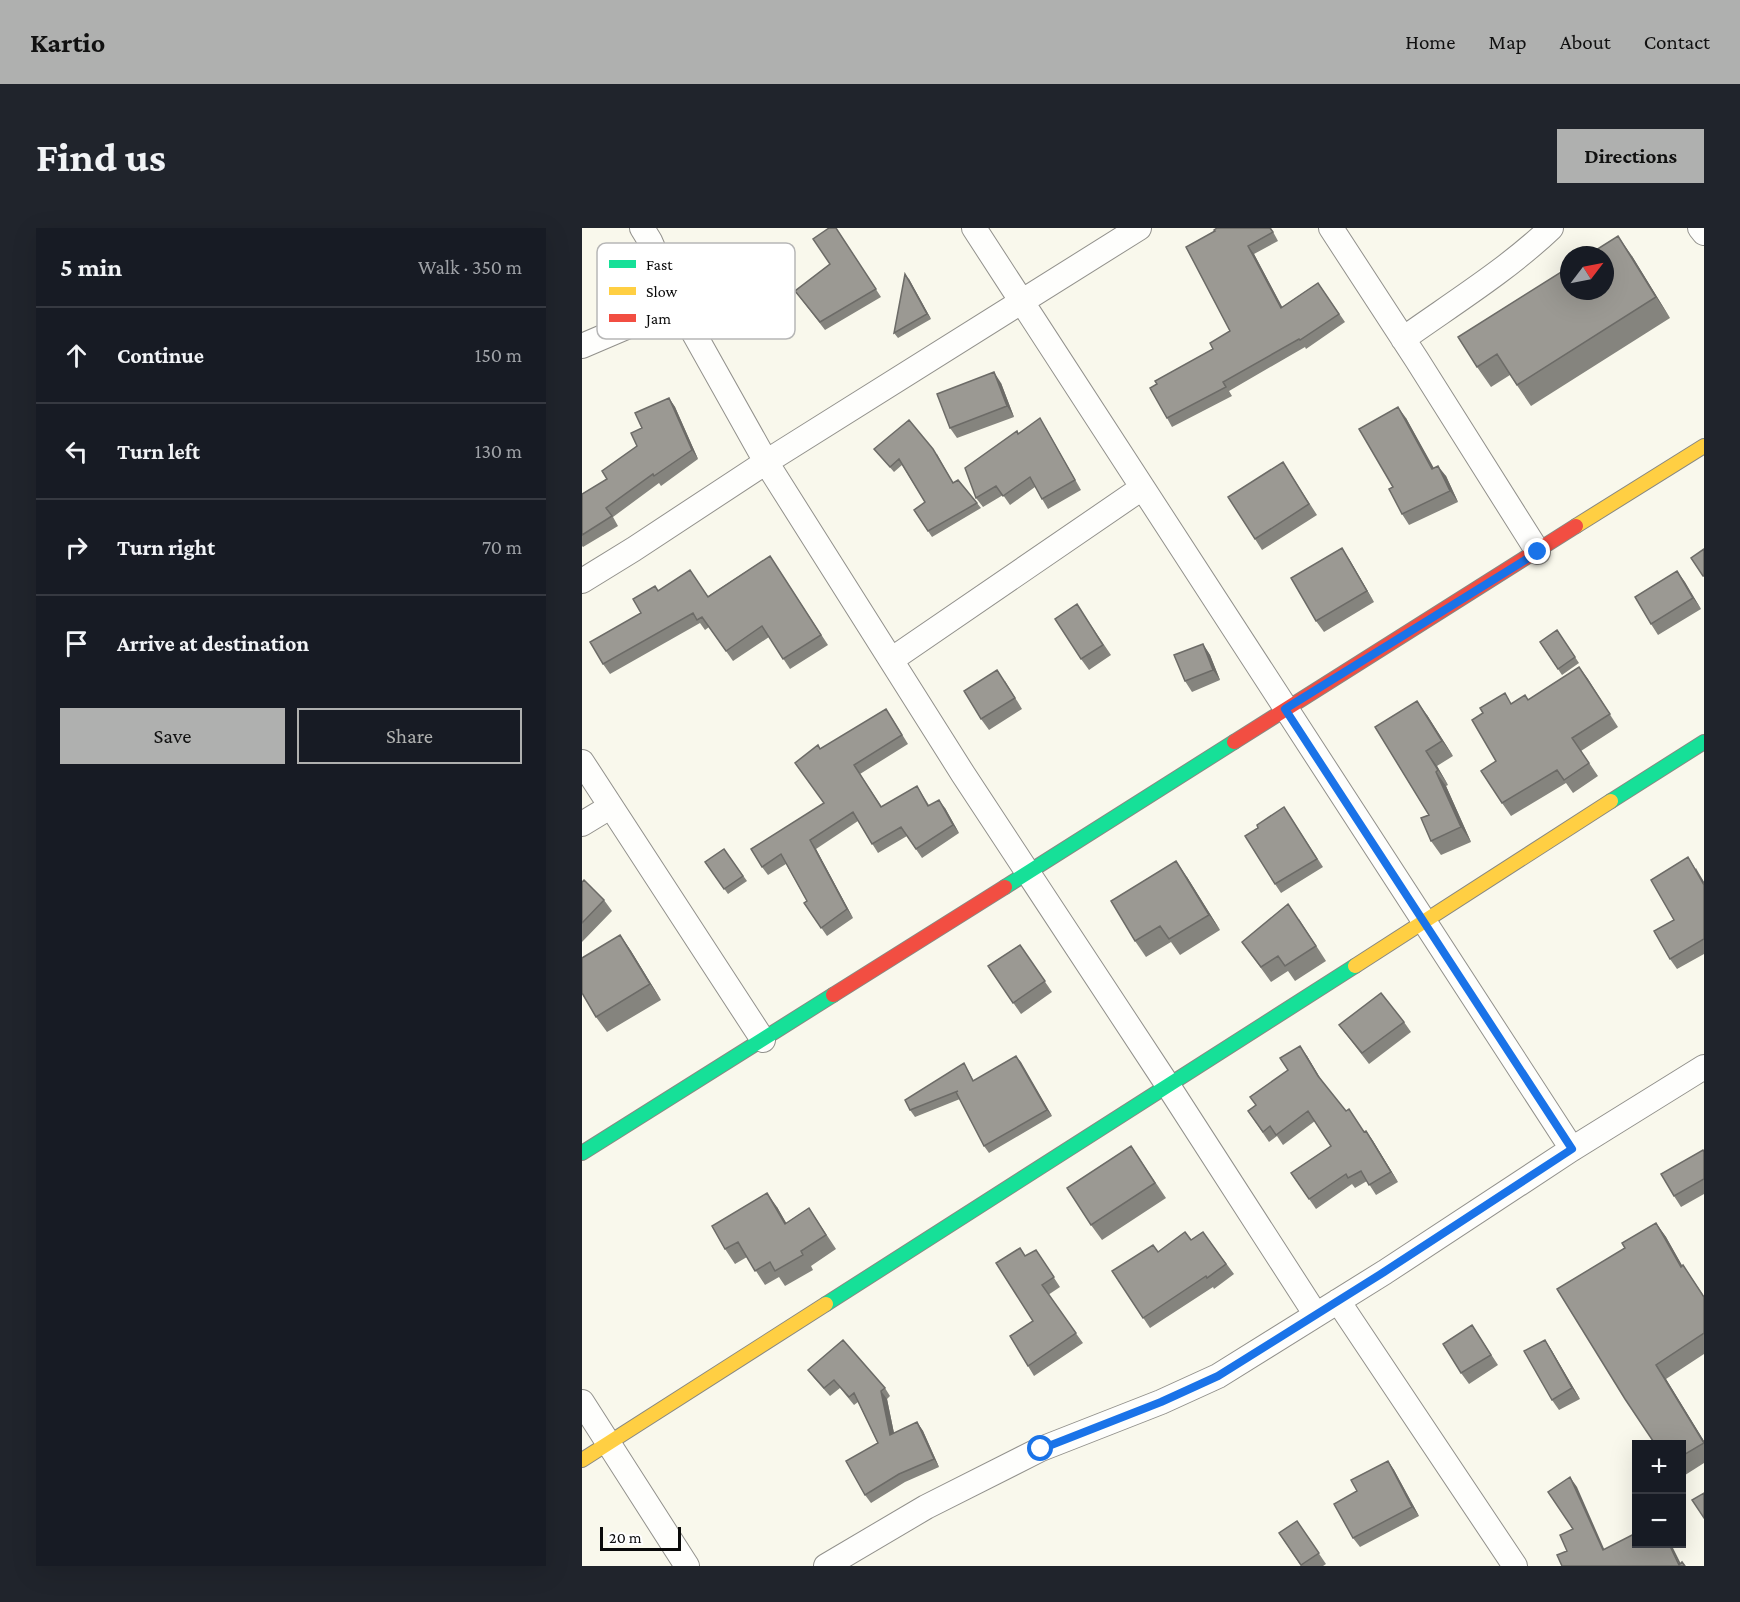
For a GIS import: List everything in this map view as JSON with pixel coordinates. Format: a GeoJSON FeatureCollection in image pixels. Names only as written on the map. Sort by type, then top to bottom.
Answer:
{"type":"FeatureCollection","features":[{"type":"Feature","properties":{"kind":"street"},"geometry":{"type":"LineString","coordinates":[[642,228],[651,243]]}},
{"type":"Feature","properties":{"kind":"street"},"geometry":{"type":"LineString","coordinates":[[974,228],[1572,1149]]}},
{"type":"Feature","properties":{"kind":"street"},"geometry":{"type":"LineString","coordinates":[[582,581],[766,462],[1139,228]]}},
{"type":"Feature","properties":{"kind":"street"},"geometry":{"type":"LineString","coordinates":[[1331,228],[1538,552]]}},
{"type":"Feature","properties":{"kind":"street"},"geometry":{"type":"LineString","coordinates":[[1403,339],[1479,285],[1551,228]]}},
{"type":"Feature","properties":{"kind":"street"},"geometry":{"type":"LineString","coordinates":[[1700,228],[1704,233]]}},
{"type":"Feature","properties":{"kind":"street"},"geometry":{"type":"LineString","coordinates":[[582,346],[598,339]]}},
{"type":"Feature","properties":{"kind":"street"},"geometry":{"type":"LineString","coordinates":[[697,339],[766,462],[891,660],[1316,1315]]}},
{"type":"Feature","properties":{"kind":"street"},"geometry":{"type":"LineString","coordinates":[[582,1153],[1704,446]]}},
{"type":"Feature","properties":{"kind":"street"},"geometry":{"type":"LineString","coordinates":[[891,660],[1142,488]]}},
{"type":"Feature","properties":{"kind":"street"},"geometry":{"type":"LineString","coordinates":[[582,1460],[1704,742]]}},
{"type":"Feature","properties":{"kind":"street"},"geometry":{"type":"LineString","coordinates":[[582,762],[763,1040]]}},
{"type":"Feature","properties":{"kind":"street"},"geometry":{"type":"LineString","coordinates":[[582,824],[610,807]]}},
{"type":"Feature","properties":{"kind":"street"},"geometry":{"type":"LineString","coordinates":[[826,1566],[926,1507],[1041,1449],[1161,1402],[1218,1376],[1572,1149],[1704,1068]]}},
{"type":"Feature","properties":{"kind":"street"},"geometry":{"type":"LineString","coordinates":[[1338,1301],[1515,1566]]}},
{"type":"Feature","properties":{"kind":"street"},"geometry":{"type":"LineString","coordinates":[[582,1402],[687,1566]]}},
{"type":"Feature","properties":{"kind":"building"},"geometry":{"type":"Polygon","coordinates":[[[829,228],[836,228],[876,289],[820,322],[795,291],[830,264],[813,239],[829,228]]]}},
{"type":"Feature","properties":{"kind":"building"},"geometry":{"type":"Polygon","coordinates":[[[1217,228],[1270,228],[1273,232],[1248,246],[1281,308],[1318,283],[1339,314],[1300,340],[1223,382],[1226,387],[1167,418],[1150,388],[1157,384],[1155,381],[1213,349],[1210,343],[1230,331],[1186,247],[1217,228]]]}},
{"type":"Feature","properties":{"kind":"building"},"geometry":{"type":"Polygon","coordinates":[[[1618,236],[1656,297],[1517,385],[1497,354],[1477,367],[1458,337],[1560,273],[1560,300],[1614,300],[1614,246],[1602,246],[1618,236]]]}},
{"type":"Feature","properties":{"kind":"building"},"geometry":{"type":"Polygon","coordinates":[[[905,274],[927,314],[894,333],[905,274]]]}},
{"type":"Feature","properties":{"kind":"building"},"geometry":{"type":"Polygon","coordinates":[[[994,372],[1007,406],[950,428],[937,394],[994,372]]]}},
{"type":"Feature","properties":{"kind":"building"},"geometry":{"type":"Polygon","coordinates":[[[669,398],[692,450],[654,476],[653,474],[606,508],[612,516],[582,535],[582,494],[607,479],[602,471],[637,446],[631,433],[642,428],[635,413],[669,398]]]}},
{"type":"Feature","properties":{"kind":"building"},"geometry":{"type":"Polygon","coordinates":[[[1398,407],[1432,469],[1438,466],[1450,491],[1402,514],[1389,489],[1393,487],[1359,429],[1398,407]]]}},
{"type":"Feature","properties":{"kind":"building"},"geometry":{"type":"Polygon","coordinates":[[[1040,418],[1075,480],[1042,499],[1030,477],[1003,496],[996,486],[976,498],[965,468],[1017,431],[1018,434],[1040,418]]]}},
{"type":"Feature","properties":{"kind":"building"},"geometry":{"type":"Polygon","coordinates":[[[909,420],[933,449],[953,483],[958,480],[977,503],[928,531],[914,510],[925,502],[899,459],[890,467],[874,449],[909,420]]]}},
{"type":"Feature","properties":{"kind":"building"},"geometry":{"type":"Polygon","coordinates":[[[1283,462],[1309,504],[1255,539],[1228,497],[1283,462]]]}},
{"type":"Feature","properties":{"kind":"building"},"geometry":{"type":"Polygon","coordinates":[[[1342,548],[1367,591],[1316,621],[1291,578],[1342,548]]]}},
{"type":"Feature","properties":{"kind":"building"},"geometry":{"type":"Polygon","coordinates":[[[1704,549],[1704,576],[1703,576],[1691,558],[1704,549]]]}},
{"type":"Feature","properties":{"kind":"building"},"geometry":{"type":"Polygon","coordinates":[[[770,556],[821,635],[783,659],[762,626],[726,651],[702,617],[697,620],[693,613],[603,664],[590,642],[641,613],[633,599],[655,586],[658,591],[690,570],[708,597],[770,556]]]}},
{"type":"Feature","properties":{"kind":"building"},"geometry":{"type":"Polygon","coordinates":[[[1677,571],[1693,598],[1651,624],[1635,597],[1677,571]]]}},
{"type":"Feature","properties":{"kind":"building"},"geometry":{"type":"Polygon","coordinates":[[[1077,604],[1103,645],[1081,659],[1055,619],[1077,604]]]}},
{"type":"Feature","properties":{"kind":"building"},"geometry":{"type":"Polygon","coordinates":[[[1557,630],[1575,657],[1558,669],[1540,642],[1557,630]]]}},
{"type":"Feature","properties":{"kind":"building"},"geometry":{"type":"Polygon","coordinates":[[[1203,644],[1213,670],[1185,681],[1174,655],[1203,644]]]}},
{"type":"Feature","properties":{"kind":"building"},"geometry":{"type":"Polygon","coordinates":[[[1579,667],[1610,714],[1572,738],[1589,763],[1564,780],[1557,770],[1502,803],[1481,771],[1496,761],[1472,720],[1483,713],[1480,708],[1505,693],[1511,704],[1525,695],[1528,700],[1579,667]]]}},
{"type":"Feature","properties":{"kind":"building"},"geometry":{"type":"Polygon","coordinates":[[[997,670],[1015,698],[981,719],[964,691],[997,670]]]}},
{"type":"Feature","properties":{"kind":"building"},"geometry":{"type":"Polygon","coordinates":[[[1417,701],[1442,741],[1426,751],[1438,770],[1436,772],[1461,827],[1431,841],[1421,818],[1429,815],[1375,727],[1417,701]]]}},
{"type":"Feature","properties":{"kind":"building"},"geometry":{"type":"Polygon","coordinates":[[[886,709],[902,735],[854,765],[881,807],[917,786],[928,806],[939,800],[953,825],[916,849],[901,827],[872,844],[853,812],[810,840],[847,909],[821,928],[804,903],[807,901],[781,854],[762,867],[751,849],[824,803],[795,763],[818,745],[820,749],[886,709]]]}},
{"type":"Feature","properties":{"kind":"building"},"geometry":{"type":"Polygon","coordinates":[[[1284,807],[1317,859],[1275,884],[1245,836],[1284,807]]]}},
{"type":"Feature","properties":{"kind":"building"},"geometry":{"type":"Polygon","coordinates":[[[724,849],[743,876],[724,889],[705,862],[724,849]]]}},
{"type":"Feature","properties":{"kind":"building"},"geometry":{"type":"Polygon","coordinates":[[[1688,857],[1704,885],[1704,939],[1670,959],[1654,931],[1674,920],[1651,880],[1688,857]]]}},
{"type":"Feature","properties":{"kind":"building"},"geometry":{"type":"Polygon","coordinates":[[[1176,861],[1209,915],[1169,939],[1160,926],[1135,941],[1111,901],[1176,861]]]}},
{"type":"Feature","properties":{"kind":"building"},"geometry":{"type":"Polygon","coordinates":[[[584,880],[604,900],[582,923],[582,882],[584,880]]]}},
{"type":"Feature","properties":{"kind":"building"},"geometry":{"type":"Polygon","coordinates":[[[1288,904],[1316,946],[1285,966],[1278,956],[1261,967],[1242,942],[1288,904]]]}},
{"type":"Feature","properties":{"kind":"building"},"geometry":{"type":"Polygon","coordinates":[[[620,935],[650,984],[596,1017],[582,993],[582,958],[620,935]]]}},
{"type":"Feature","properties":{"kind":"building"},"geometry":{"type":"Polygon","coordinates":[[[1020,945],[1045,981],[1013,1003],[988,966],[1020,945]]]}},
{"type":"Feature","properties":{"kind":"building"},"geometry":{"type":"Polygon","coordinates":[[[1381,993],[1404,1022],[1362,1053],[1339,1025],[1381,993]]]}},
{"type":"Feature","properties":{"kind":"building"},"geometry":{"type":"Polygon","coordinates":[[[1300,1046],[1318,1076],[1346,1111],[1349,1109],[1364,1132],[1366,1131],[1391,1172],[1369,1185],[1361,1171],[1348,1178],[1346,1174],[1309,1199],[1291,1173],[1331,1146],[1308,1111],[1276,1135],[1270,1126],[1263,1132],[1248,1111],[1256,1105],[1250,1097],[1288,1070],[1280,1058],[1300,1046]]]}},
{"type":"Feature","properties":{"kind":"building"},"geometry":{"type":"Polygon","coordinates":[[[1016,1056],[1047,1110],[984,1146],[956,1092],[958,1091],[910,1110],[905,1100],[964,1063],[973,1081],[1016,1056]]]}},
{"type":"Feature","properties":{"kind":"building"},"geometry":{"type":"Polygon","coordinates":[[[1131,1146],[1155,1183],[1091,1225],[1067,1188],[1131,1146]]]}},
{"type":"Feature","properties":{"kind":"building"},"geometry":{"type":"Polygon","coordinates":[[[1703,1150],[1704,1179],[1674,1196],[1661,1174],[1703,1150]]]}},
{"type":"Feature","properties":{"kind":"building"},"geometry":{"type":"Polygon","coordinates":[[[767,1193],[785,1224],[809,1208],[826,1235],[801,1251],[803,1255],[775,1271],[770,1262],[755,1271],[738,1242],[725,1249],[712,1226],[767,1193]]]}},
{"type":"Feature","properties":{"kind":"building"},"geometry":{"type":"Polygon","coordinates":[[[1656,1223],[1681,1267],[1683,1265],[1704,1297],[1704,1333],[1656,1365],[1704,1443],[1686,1454],[1686,1440],[1652,1440],[1557,1289],[1625,1248],[1622,1243],[1656,1223]]]}},
{"type":"Feature","properties":{"kind":"building"},"geometry":{"type":"Polygon","coordinates":[[[1185,1232],[1191,1240],[1203,1232],[1226,1264],[1143,1318],[1112,1271],[1153,1245],[1158,1252],[1185,1232]]]}},
{"type":"Feature","properties":{"kind":"building"},"geometry":{"type":"Polygon","coordinates":[[[1020,1248],[1025,1256],[1036,1250],[1054,1277],[1042,1285],[1076,1333],[1028,1366],[1010,1336],[1033,1321],[996,1263],[1020,1248]]]}},
{"type":"Feature","properties":{"kind":"building"},"geometry":{"type":"Polygon","coordinates":[[[1472,1325],[1491,1355],[1461,1373],[1443,1344],[1472,1325]]]}},
{"type":"Feature","properties":{"kind":"building"},"geometry":{"type":"Polygon","coordinates":[[[843,1340],[885,1388],[881,1391],[890,1435],[917,1422],[934,1459],[899,1474],[865,1495],[846,1461],[878,1443],[854,1393],[849,1397],[834,1380],[824,1388],[808,1370],[843,1340]]]}},
{"type":"Feature","properties":{"kind":"building"},"geometry":{"type":"Polygon","coordinates":[[[1545,1340],[1572,1388],[1552,1400],[1524,1351],[1545,1340]]]}},
{"type":"Feature","properties":{"kind":"building"},"geometry":{"type":"Polygon","coordinates":[[[1388,1461],[1412,1507],[1353,1538],[1334,1504],[1357,1491],[1351,1480],[1388,1461]]]}},
{"type":"Feature","properties":{"kind":"building"},"geometry":{"type":"Polygon","coordinates":[[[1570,1477],[1603,1550],[1632,1535],[1632,1548],[1671,1548],[1679,1565],[1682,1562],[1685,1566],[1562,1566],[1557,1555],[1567,1551],[1560,1535],[1573,1529],[1548,1492],[1570,1477]]]}},
{"type":"Feature","properties":{"kind":"building"},"geometry":{"type":"Polygon","coordinates":[[[1704,1493],[1704,1518],[1692,1500],[1704,1493]]]}},
{"type":"Feature","properties":{"kind":"building"},"geometry":{"type":"Polygon","coordinates":[[[1297,1521],[1319,1553],[1301,1565],[1279,1533],[1297,1521]]]}},
{"type":"Feature","properties":{"kind":"traffic: fast"},"geometry":{"type":"LineString","coordinates":[[1005,887],[1234,742]]}},
{"type":"Feature","properties":{"kind":"traffic: fast"},"geometry":{"type":"LineString","coordinates":[[1611,801],[1704,742]]}},
{"type":"Feature","properties":{"kind":"traffic: fast"},"geometry":{"type":"LineString","coordinates":[[826,1304],[1355,966]]}},
{"type":"Feature","properties":{"kind":"traffic: fast"},"geometry":{"type":"LineString","coordinates":[[582,1153],[833,995]]}},
{"type":"Feature","properties":{"kind":"traffic: slow"},"geometry":{"type":"LineString","coordinates":[[1576,526],[1704,446]]}},
{"type":"Feature","properties":{"kind":"traffic: slow"},"geometry":{"type":"LineString","coordinates":[[1355,966],[1611,801]]}},
{"type":"Feature","properties":{"kind":"traffic: slow"},"geometry":{"type":"LineString","coordinates":[[582,1460],[826,1304]]}},
{"type":"Feature","properties":{"kind":"traffic: jam"},"geometry":{"type":"LineString","coordinates":[[1234,742],[1576,526]]}},
{"type":"Feature","properties":{"kind":"traffic: jam"},"geometry":{"type":"LineString","coordinates":[[833,995],[1005,887]]}},
{"type":"Feature","properties":{"kind":"route"},"geometry":{"type":"LineString","coordinates":[[1041,1449],[1161,1402],[1218,1376],[1272,1344],[1572,1149],[1285,709],[1538,552]]}}]}
